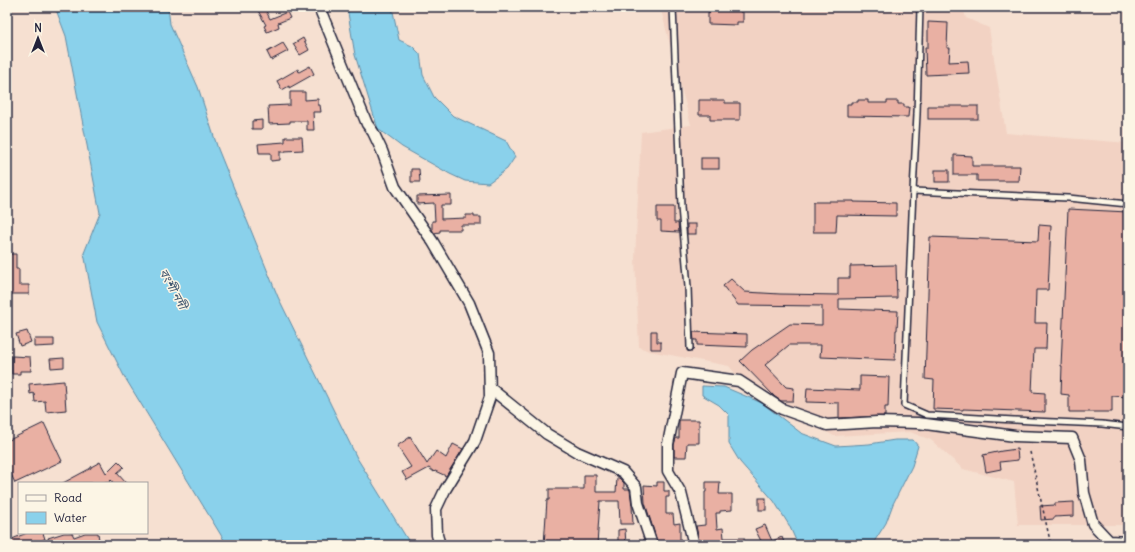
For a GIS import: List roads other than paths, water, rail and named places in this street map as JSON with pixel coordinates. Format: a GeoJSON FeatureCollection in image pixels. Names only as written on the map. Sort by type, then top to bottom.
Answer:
{"type":"FeatureCollection","features":[{"type":"Feature","properties":{"kind":"street"},"geometry":{"type":"LineString","coordinates":[[319,7],[367,124],[373,132],[382,151],[395,187],[433,242],[469,303],[489,353],[490,397],[475,442],[445,490],[436,509],[437,535],[440,545]]}},
{"type":"Feature","properties":{"kind":"street"},"geometry":{"type":"LineString","coordinates":[[694,545],[681,493],[668,471],[668,444],[682,373],[739,381],[782,409],[827,425],[877,422],[918,423],[1015,436],[1072,438],[1081,460],[1084,493],[1093,524],[1109,542],[1128,542]]}},
{"type":"Feature","properties":{"kind":"street"},"geometry":{"type":"LineString","coordinates":[[490,388],[547,434],[577,452],[622,472],[636,487],[638,503],[652,545]]}},
{"type":"Feature","properties":{"kind":"lane"},"geometry":{"type":"LineString","coordinates":[[673,7],[681,207],[688,287],[690,348]]}},
{"type":"Feature","properties":{"kind":"lane"},"geometry":{"type":"LineString","coordinates":[[920,7],[917,114],[904,405],[927,415],[1102,424],[1128,427]]}},
{"type":"Feature","properties":{"kind":"lane"},"geometry":{"type":"LineString","coordinates":[[913,191],[1068,198],[1128,204]]}},
{"type":"Feature","properties":{"kind":"water","name":"বংশী নদী"},"geometry":{"type":"Polygon","coordinates":[[[55,7],[168,7],[170,24],[198,87],[218,149],[278,297],[357,458],[411,545],[227,545],[124,376],[97,322],[84,253],[100,213],[66,36],[55,7]]]}},
{"type":"Feature","properties":{"kind":"water"},"geometry":{"type":"Polygon","coordinates":[[[347,7],[392,7],[399,40],[412,46],[420,54],[423,75],[434,97],[453,116],[506,141],[515,157],[507,169],[488,183],[465,181],[402,147],[378,129],[355,55],[347,7]]]}},
{"type":"Feature","properties":{"kind":"water"},"geometry":{"type":"Polygon","coordinates":[[[702,386],[724,387],[762,403],[801,433],[836,446],[869,444],[895,440],[913,440],[918,446],[912,466],[893,504],[886,523],[872,545],[798,545],[789,525],[774,501],[740,462],[729,444],[729,415],[719,405],[702,395],[702,386]]]}}]}
